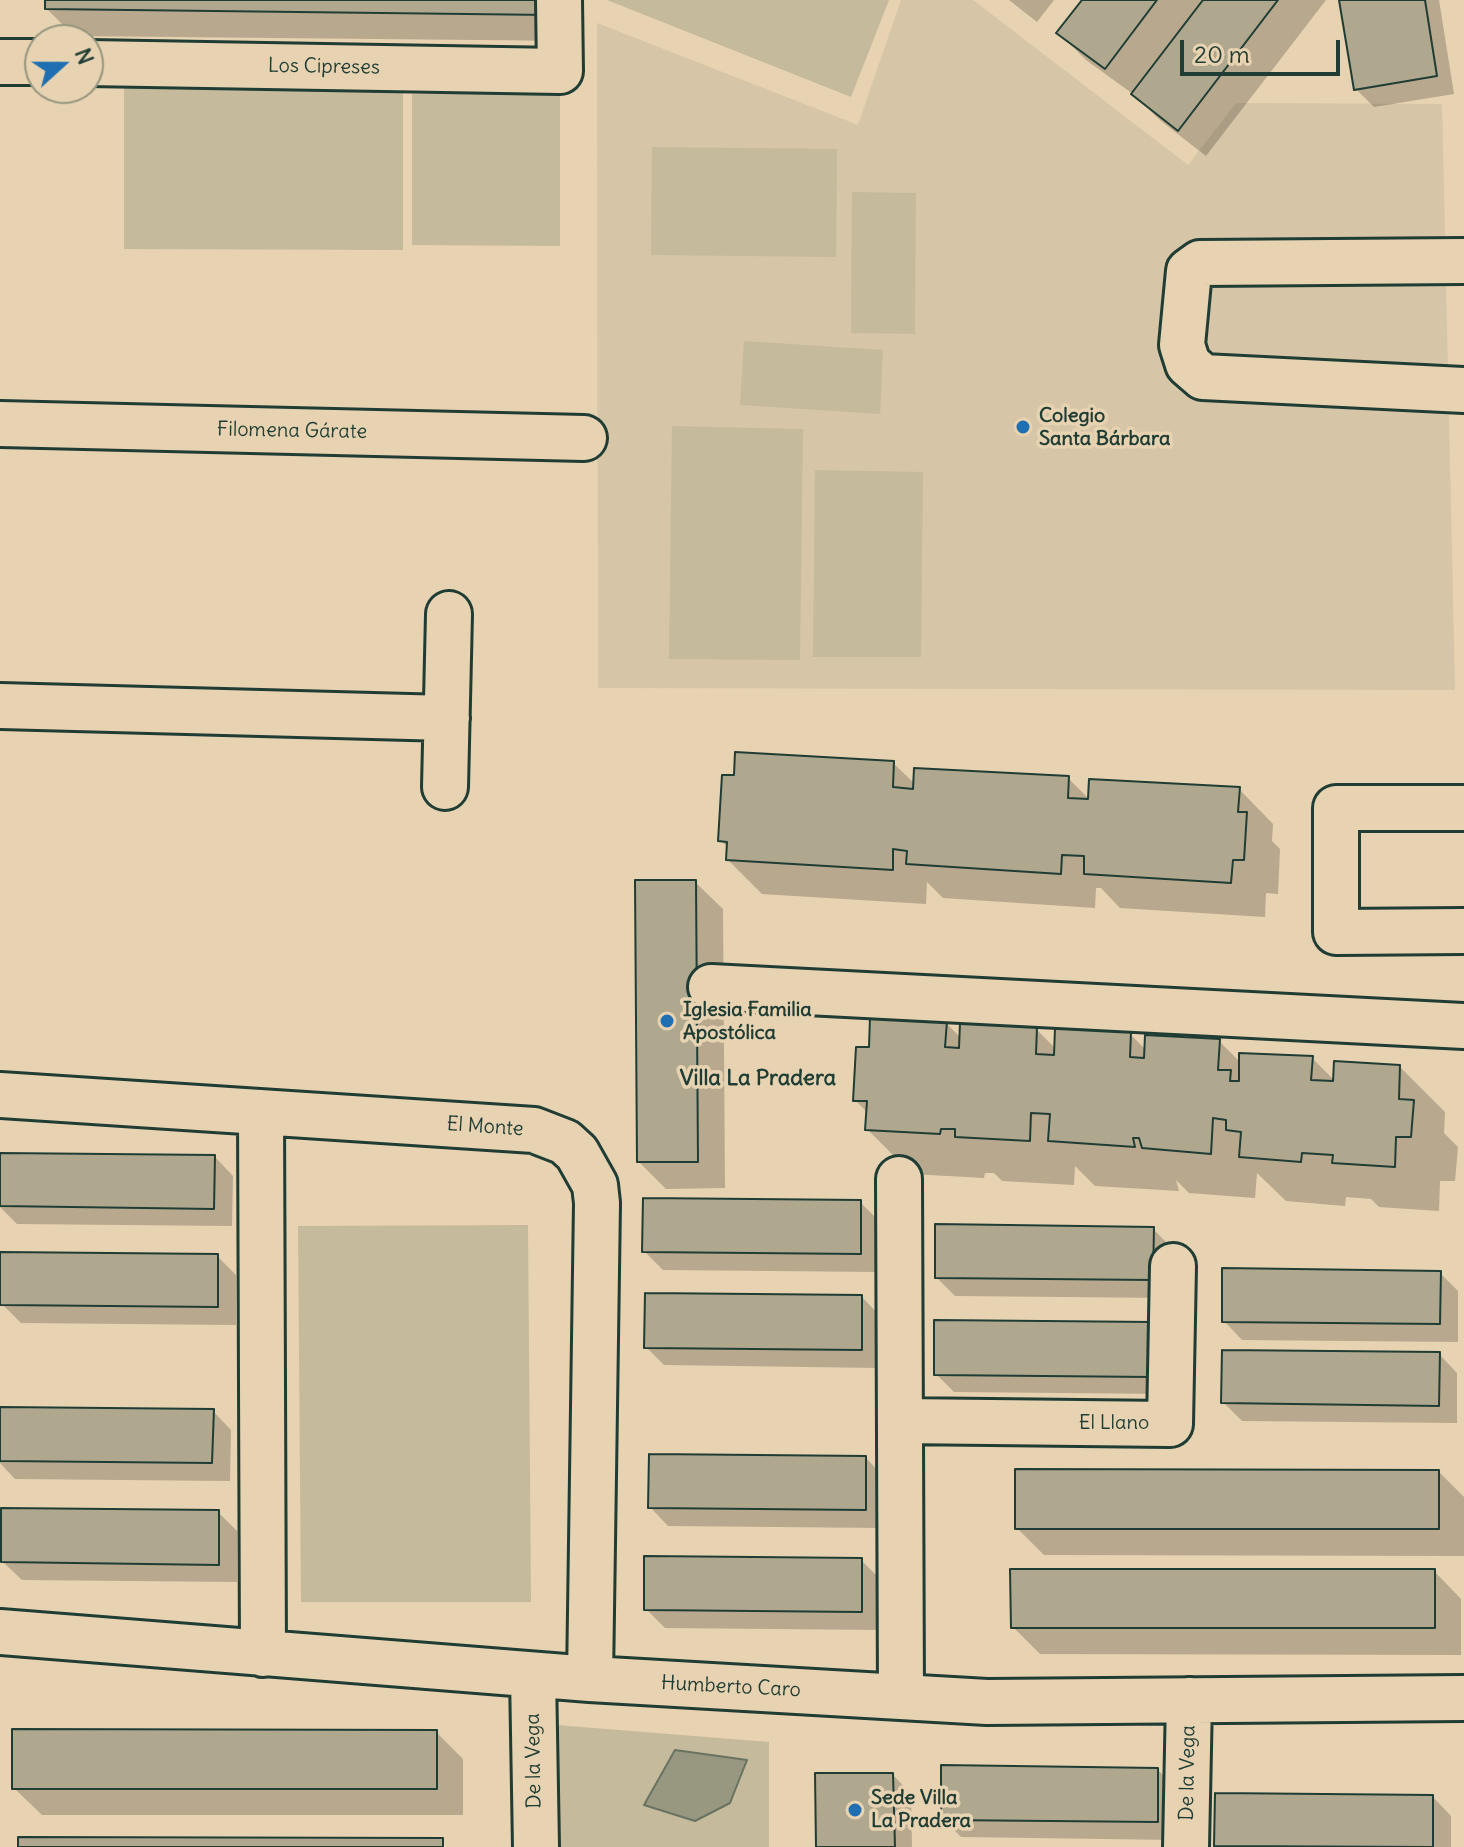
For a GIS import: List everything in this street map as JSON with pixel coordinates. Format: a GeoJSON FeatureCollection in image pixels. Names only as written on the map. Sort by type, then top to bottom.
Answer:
{"type":"FeatureCollection","features":[{"type":"Feature","properties":{"kind":"street","name":"Los Cipreses"},"geometry":{"type":"LineString","coordinates":[[104,63],[560,71],[559,0]]}},
{"type":"Feature","properties":{"kind":"street"},"geometry":{"type":"LineString","coordinates":[[0,62],[24,62]]}},
{"type":"Feature","properties":{"kind":"street"},"geometry":{"type":"LineString","coordinates":[[1464,261],[1200,263],[1189,271],[1182,345],[1188,364],[1203,377],[1464,390]]}},
{"type":"Feature","properties":{"kind":"street","name":"Filomena Gárate"},"geometry":{"type":"LineString","coordinates":[[0,424],[584,438]]}},
{"type":"Feature","properties":{"kind":"street"},"geometry":{"type":"LineString","coordinates":[[445,787],[449,614]]}},
{"type":"Feature","properties":{"kind":"street"},"geometry":{"type":"LineString","coordinates":[[0,706],[447,718]]}},
{"type":"Feature","properties":{"kind":"street"},"geometry":{"type":"LineString","coordinates":[[1464,808],[1336,808],[1336,932],[1464,931]]}},
{"type":"Feature","properties":{"kind":"street"},"geometry":{"type":"LineString","coordinates":[[711,987],[1464,1026]]}},
{"type":"Feature","properties":{"kind":"street","name":"El Monte"},"geometry":{"type":"LineString","coordinates":[[0,1095],[534,1130],[565,1142],[587,1168],[595,1185],[597,1203],[590,1679]]}},
{"type":"Feature","properties":{"kind":"street"},"geometry":{"type":"LineString","coordinates":[[261,1112],[263,1654]]}},
{"type":"Feature","properties":{"kind":"street"},"geometry":{"type":"LineString","coordinates":[[899,1179],[901,1697]]}},
{"type":"Feature","properties":{"kind":"street","name":"El Llano"},"geometry":{"type":"LineString","coordinates":[[900,1421],[1170,1424],[1173,1266]]}},
{"type":"Feature","properties":{"kind":"street","name":"Humberto Caro"},"geometry":{"type":"LineString","coordinates":[[0,1632],[533,1675],[987,1702],[1464,1698]]}},
{"type":"Feature","properties":{"kind":"street","name":"De la Vega"},"geometry":{"type":"LineString","coordinates":[[533,1675],[536,1847]]}},
{"type":"Feature","properties":{"kind":"street","name":"De la Vega"},"geometry":{"type":"LineString","coordinates":[[1186,1847],[1189,1700]]}},
{"type":"Feature","properties":{"kind":"shaded area"},"geometry":{"type":"Polygon","coordinates":[[[607,0],[889,0],[851,97],[607,0]]]}},
{"type":"Feature","properties":{"kind":"shaded area","name":"Colegio Santa Bárbara"},"geometry":{"type":"Polygon","coordinates":[[[901,0],[973,0],[1188,165],[1236,103],[1442,104],[1455,690],[598,688],[597,23],[858,125],[901,0]]]}},
{"type":"Feature","properties":{"kind":"shaded area"},"geometry":{"type":"Polygon","coordinates":[[[124,88],[403,89],[403,250],[124,249],[124,88]]]}},
{"type":"Feature","properties":{"kind":"shaded area"},"geometry":{"type":"Polygon","coordinates":[[[412,94],[560,94],[560,246],[412,245],[412,94]]]}},
{"type":"Feature","properties":{"kind":"shaded area"},"geometry":{"type":"Polygon","coordinates":[[[652,147],[837,149],[836,257],[651,255],[652,147]]]}},
{"type":"Feature","properties":{"kind":"shaded area"},"geometry":{"type":"Polygon","coordinates":[[[852,192],[916,193],[915,334],[851,333],[852,192]]]}},
{"type":"Feature","properties":{"kind":"shaded area"},"geometry":{"type":"Polygon","coordinates":[[[744,341],[883,350],[880,414],[740,405],[744,341]]]}},
{"type":"Feature","properties":{"kind":"shaded area"},"geometry":{"type":"Polygon","coordinates":[[[672,426],[803,429],[800,660],[669,659],[672,426]]]}},
{"type":"Feature","properties":{"kind":"shaded area"},"geometry":{"type":"Polygon","coordinates":[[[815,470],[923,472],[921,657],[813,657],[815,470]]]}},
{"type":"Feature","properties":{"kind":"shaded area"},"geometry":{"type":"Polygon","coordinates":[[[528,1225],[531,1602],[301,1602],[298,1226],[528,1225]]]}},
{"type":"Feature","properties":{"kind":"shaded area"},"geometry":{"type":"Polygon","coordinates":[[[556,1725],[769,1742],[769,1847],[559,1847],[556,1725]]]}},
{"type":"Feature","properties":{"kind":"shaded area"},"geometry":{"type":"Polygon","coordinates":[[[675,1750],[747,1760],[730,1803],[695,1821],[644,1805],[675,1750]]]}},
{"type":"Feature","properties":{"kind":"building"},"geometry":{"type":"Polygon","coordinates":[[[45,0],[550,0],[550,15],[45,9],[45,0]]]}},
{"type":"Feature","properties":{"kind":"building"},"geometry":{"type":"Polygon","coordinates":[[[1082,0],[1157,0],[1105,69],[1056,33],[1082,0]]]}},
{"type":"Feature","properties":{"kind":"building"},"geometry":{"type":"Polygon","coordinates":[[[1203,0],[1278,0],[1178,131],[1131,94],[1203,0]]]}},
{"type":"Feature","properties":{"kind":"building"},"geometry":{"type":"Polygon","coordinates":[[[1339,0],[1425,0],[1437,76],[1354,90],[1339,0]]]}},
{"type":"Feature","properties":{"kind":"building"},"geometry":{"type":"Polygon","coordinates":[[[735,752],[894,761],[893,787],[913,789],[914,768],[1069,776],[1068,798],[1088,799],[1089,779],[1240,787],[1238,812],[1247,812],[1244,860],[1233,860],[1231,883],[1084,874],[1084,856],[1062,855],[1061,874],[906,864],[907,851],[893,849],[893,870],[726,860],[727,842],[718,841],[722,775],[734,775],[735,752]]]}},
{"type":"Feature","properties":{"kind":"building","name":"Iglesia Familia Apostólica"},"geometry":{"type":"Polygon","coordinates":[[[635,880],[696,880],[698,1162],[637,1162],[635,880]]]}},
{"type":"Feature","properties":{"kind":"building"},"geometry":{"type":"Polygon","coordinates":[[[870,1017],[947,1021],[945,1047],[959,1048],[960,1023],[1037,1027],[1036,1054],[1054,1055],[1055,1028],[1131,1032],[1130,1057],[1144,1058],[1145,1035],[1220,1039],[1218,1070],[1231,1070],[1230,1081],[1239,1081],[1239,1053],[1313,1056],[1311,1080],[1333,1081],[1334,1061],[1400,1065],[1399,1099],[1414,1100],[1411,1137],[1396,1137],[1395,1167],[1332,1163],[1333,1155],[1302,1153],[1301,1162],[1239,1157],[1241,1132],[1226,1130],[1226,1120],[1213,1118],[1211,1154],[1142,1148],[1139,1138],[1133,1138],[1135,1147],[1048,1141],[1050,1114],[1031,1113],[1030,1141],[955,1137],[955,1129],[941,1129],[940,1134],[865,1130],[867,1101],[853,1101],[856,1047],[869,1047],[870,1017]]]}},
{"type":"Feature","properties":{"kind":"building"},"geometry":{"type":"Polygon","coordinates":[[[0,1153],[215,1155],[214,1209],[0,1206],[0,1153]]]}},
{"type":"Feature","properties":{"kind":"building"},"geometry":{"type":"Polygon","coordinates":[[[643,1198],[861,1200],[861,1254],[642,1252],[643,1198]]]}},
{"type":"Feature","properties":{"kind":"building"},"geometry":{"type":"Polygon","coordinates":[[[935,1224],[1154,1227],[1153,1280],[935,1278],[935,1224]]]}},
{"type":"Feature","properties":{"kind":"building"},"geometry":{"type":"Polygon","coordinates":[[[0,1252],[218,1254],[218,1307],[0,1305],[0,1252]]]}},
{"type":"Feature","properties":{"kind":"building"},"geometry":{"type":"Polygon","coordinates":[[[1222,1268],[1441,1271],[1440,1324],[1222,1322],[1222,1268]]]}},
{"type":"Feature","properties":{"kind":"building"},"geometry":{"type":"Polygon","coordinates":[[[645,1293],[862,1295],[862,1350],[644,1348],[645,1293]]]}},
{"type":"Feature","properties":{"kind":"building"},"geometry":{"type":"Polygon","coordinates":[[[934,1320],[1152,1322],[1152,1377],[934,1375],[934,1320]]]}},
{"type":"Feature","properties":{"kind":"building"},"geometry":{"type":"Polygon","coordinates":[[[1222,1350],[1440,1352],[1439,1406],[1221,1403],[1222,1350]]]}},
{"type":"Feature","properties":{"kind":"building"},"geometry":{"type":"Polygon","coordinates":[[[0,1407],[214,1409],[212,1463],[0,1461],[0,1407]]]}},
{"type":"Feature","properties":{"kind":"building"},"geometry":{"type":"Polygon","coordinates":[[[649,1454],[866,1456],[866,1510],[648,1508],[649,1454]]]}},
{"type":"Feature","properties":{"kind":"building"},"geometry":{"type":"Polygon","coordinates":[[[1015,1469],[1439,1470],[1439,1529],[1015,1529],[1015,1469]]]}},
{"type":"Feature","properties":{"kind":"building"},"geometry":{"type":"Polygon","coordinates":[[[1,1508],[219,1510],[219,1565],[1,1562],[1,1508]]]}},
{"type":"Feature","properties":{"kind":"building"},"geometry":{"type":"Polygon","coordinates":[[[644,1556],[862,1558],[862,1612],[644,1610],[644,1556]]]}},
{"type":"Feature","properties":{"kind":"building"},"geometry":{"type":"Polygon","coordinates":[[[1010,1569],[1435,1569],[1435,1628],[1011,1628],[1010,1569]]]}},
{"type":"Feature","properties":{"kind":"building"},"geometry":{"type":"Polygon","coordinates":[[[12,1729],[437,1730],[437,1789],[12,1789],[12,1729]]]}},
{"type":"Feature","properties":{"kind":"building"},"geometry":{"type":"Polygon","coordinates":[[[941,1765],[1158,1768],[1158,1822],[941,1820],[941,1765]]]}},
{"type":"Feature","properties":{"kind":"building","name":"Sede Villa La Pradera"},"geometry":{"type":"Polygon","coordinates":[[[815,1773],[893,1773],[895,1847],[816,1847],[815,1773]]]}},
{"type":"Feature","properties":{"kind":"building"},"geometry":{"type":"Polygon","coordinates":[[[1215,1793],[1433,1795],[1433,1847],[1214,1846],[1215,1793]]]}},
{"type":"Feature","properties":{"kind":"building"},"geometry":{"type":"Polygon","coordinates":[[[18,1837],[443,1838],[443,1847],[18,1847],[18,1837]]]}},
{"type":"Feature","properties":{"kind":"place","name":"Colegio Santa Bárbara"},"geometry":{"type":"Point","coordinates":[1023,427]}},
{"type":"Feature","properties":{"kind":"place","name":"Iglesia Familia Apostólica"},"geometry":{"type":"Point","coordinates":[667,1021]}},
{"type":"Feature","properties":{"kind":"place","name":"Sede Villa La Pradera"},"geometry":{"type":"Point","coordinates":[855,1810]}},
{"type":"Feature","properties":{"kind":"district","name":"Villa La Pradera"},"geometry":{"type":"Point","coordinates":[758,1079]}}]}
